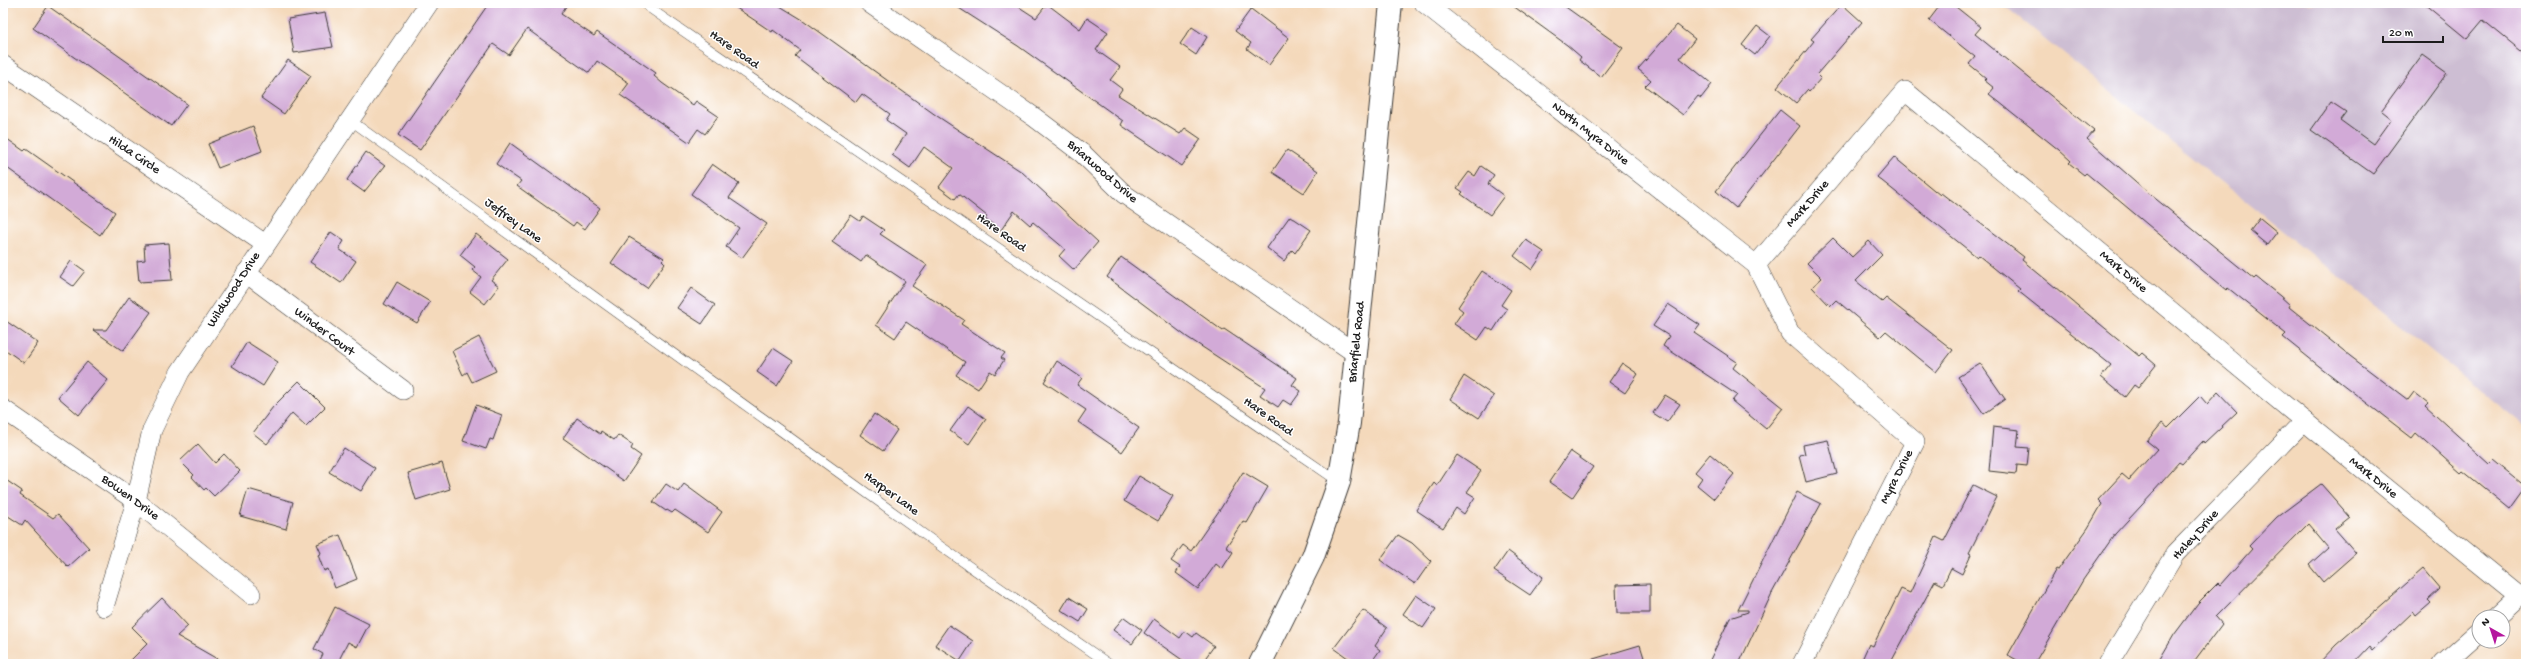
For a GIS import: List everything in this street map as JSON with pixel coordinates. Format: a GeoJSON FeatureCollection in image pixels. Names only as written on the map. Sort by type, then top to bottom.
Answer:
{"type":"FeatureCollection","features":[{"type":"Feature","properties":{"kind":"main road","name":"Briarfield Road"},"geometry":{"type":"LineString","coordinates":[[1260,664],[1313,557],[1339,482],[1349,423],[1391,3]]}},
{"type":"Feature","properties":{"kind":"street","name":"Briarwood Drive"},"geometry":{"type":"LineString","coordinates":[[869,3],[1034,117],[1083,154],[1124,194],[1355,353]]}},
{"type":"Feature","properties":{"kind":"street","name":"North Myra Drive"},"geometry":{"type":"LineString","coordinates":[[1424,3],[1756,265]]}},
{"type":"Feature","properties":{"kind":"street","name":"Wildwood Drive"},"geometry":{"type":"LineString","coordinates":[[104,607],[136,501],[152,430],[180,372],[350,120],[421,6]]}},
{"type":"Feature","properties":{"kind":"street","name":"Hilda Circle"},"geometry":{"type":"LineString","coordinates":[[3,65],[265,244]]}},
{"type":"Feature","properties":{"kind":"street","name":"Mark Drive"},"geometry":{"type":"LineString","coordinates":[[1756,265],[1905,91],[2304,422],[2519,596],[2505,609]]}},
{"type":"Feature","properties":{"kind":"street","name":"Myra Drive"},"geometry":{"type":"LineString","coordinates":[[1756,265],[1790,333],[1915,442],[1802,664]]}},
{"type":"Feature","properties":{"kind":"street","name":"Winder Court"},"geometry":{"type":"LineString","coordinates":[[246,273],[403,390]]}},
{"type":"Feature","properties":{"kind":"street","name":"Bowen Drive"},"geometry":{"type":"LineString","coordinates":[[3,409],[136,501],[251,594]]}},
{"type":"Feature","properties":{"kind":"street","name":"Haley Drive"},"geometry":{"type":"LineString","coordinates":[[2108,664],[2175,554],[2304,422]]}},
{"type":"Feature","properties":{"kind":"street"},"geometry":{"type":"LineString","coordinates":[[2443,664],[2471,639]]}},
{"type":"Feature","properties":{"kind":"lane","name":"Hare Road"},"geometry":{"type":"LineString","coordinates":[[648,7],[1339,482]]}},
{"type":"Feature","properties":{"kind":"lane","name":"Jeffrey Lane"},"geometry":{"type":"LineString","coordinates":[[350,120],[661,342]]}},
{"type":"Feature","properties":{"kind":"lane","name":"Harper Lane"},"geometry":{"type":"LineString","coordinates":[[661,342],[936,543],[1108,664]]}},
{"type":"Feature","properties":{"kind":"shaded area"},"geometry":{"type":"Polygon","coordinates":[[[2001,3],[2526,3],[2526,427],[2166,137],[2001,3]]]}},
{"type":"Feature","properties":{"kind":"building"},"geometry":{"type":"Polygon","coordinates":[[[489,3],[568,3],[561,14],[594,36],[597,32],[656,73],[654,76],[662,83],[693,105],[696,101],[718,116],[705,134],[698,129],[689,142],[620,95],[629,83],[597,61],[589,73],[527,29],[509,55],[493,44],[420,150],[398,135],[489,3]]]}},
{"type":"Feature","properties":{"kind":"building"},"geometry":{"type":"Polygon","coordinates":[[[729,3],[775,3],[803,20],[937,116],[1022,172],[1098,242],[1074,270],[1059,256],[1065,249],[1033,222],[1030,225],[1014,211],[1001,230],[985,219],[987,216],[959,194],[955,199],[939,187],[953,168],[924,147],[910,168],[892,155],[906,134],[886,120],[890,114],[862,94],[856,102],[795,56],[800,50],[773,30],[772,32],[729,3]]]}},
{"type":"Feature","properties":{"kind":"building"},"geometry":{"type":"Polygon","coordinates":[[[951,3],[1013,3],[1036,18],[1047,4],[1080,29],[1087,18],[1108,32],[1096,50],[1120,67],[1110,80],[1122,89],[1118,95],[1180,134],[1185,128],[1201,139],[1182,166],[1121,125],[1123,121],[1018,46],[951,3]]]}},
{"type":"Feature","properties":{"kind":"building"},"geometry":{"type":"Polygon","coordinates":[[[1509,3],[1560,3],[1623,48],[1601,77],[1579,60],[1581,57],[1567,45],[1509,3]]]}},
{"type":"Feature","properties":{"kind":"building"},"geometry":{"type":"Polygon","coordinates":[[[1942,3],[1951,3],[1981,27],[1975,34],[2094,131],[2087,139],[2151,195],[2254,279],[2256,277],[2280,296],[2290,305],[2289,307],[2350,356],[2408,400],[2414,392],[2428,403],[2425,406],[2489,464],[2493,460],[2526,487],[2510,509],[2463,471],[2461,473],[2416,433],[2412,438],[2319,366],[2283,337],[2286,334],[2228,288],[2226,290],[2086,173],[2084,175],[2069,163],[2071,161],[2059,150],[1989,94],[1994,88],[1984,80],[1986,78],[1969,64],[1975,57],[1929,20],[1942,3]]]}},
{"type":"Feature","properties":{"kind":"building"},"geometry":{"type":"Polygon","coordinates":[[[2423,3],[2526,3],[2526,55],[2483,20],[2467,39],[2423,3]]]}},
{"type":"Feature","properties":{"kind":"building"},"geometry":{"type":"Polygon","coordinates":[[[1842,4],[1862,22],[1817,74],[1821,78],[1809,92],[1807,90],[1796,103],[1777,87],[1814,41],[1811,39],[1842,4]]]}},
{"type":"Feature","properties":{"kind":"building"},"geometry":{"type":"Polygon","coordinates":[[[48,6],[187,104],[171,126],[33,28],[48,6]]]}},
{"type":"Feature","properties":{"kind":"building"},"geometry":{"type":"Polygon","coordinates":[[[1251,9],[1289,38],[1269,65],[1247,49],[1251,43],[1235,31],[1251,9]]]}},
{"type":"Feature","properties":{"kind":"building"},"geometry":{"type":"Polygon","coordinates":[[[325,13],[333,47],[294,53],[288,19],[325,13]]]}},
{"type":"Feature","properties":{"kind":"building"},"geometry":{"type":"Polygon","coordinates":[[[1677,25],[1695,39],[1680,58],[1712,84],[1701,98],[1698,96],[1683,115],[1645,86],[1651,80],[1638,69],[1677,25]]]}},
{"type":"Feature","properties":{"kind":"building"},"geometry":{"type":"Polygon","coordinates":[[[1757,26],[1770,36],[1755,55],[1742,45],[1757,26]]]}},
{"type":"Feature","properties":{"kind":"building"},"geometry":{"type":"Polygon","coordinates":[[[1192,27],[1207,37],[1196,55],[1180,44],[1192,27]]]}},
{"type":"Feature","properties":{"kind":"building"},"geometry":{"type":"Polygon","coordinates":[[[2422,55],[2447,73],[2373,174],[2311,130],[2331,102],[2346,112],[2340,120],[2373,144],[2391,119],[2381,111],[2422,55]]]}},
{"type":"Feature","properties":{"kind":"building"},"geometry":{"type":"Polygon","coordinates":[[[288,60],[311,76],[284,114],[261,98],[288,60]]]}},
{"type":"Feature","properties":{"kind":"building"},"geometry":{"type":"Polygon","coordinates":[[[1780,110],[1800,126],[1736,208],[1716,191],[1780,110]]]}},
{"type":"Feature","properties":{"kind":"building"},"geometry":{"type":"Polygon","coordinates":[[[253,126],[262,151],[218,168],[208,144],[253,126]]]}},
{"type":"Feature","properties":{"kind":"building"},"geometry":{"type":"Polygon","coordinates":[[[3,136],[24,151],[26,149],[115,212],[100,235],[3,165],[3,136]]]}},
{"type":"Feature","properties":{"kind":"building"},"geometry":{"type":"Polygon","coordinates":[[[510,143],[600,208],[585,229],[576,222],[573,226],[517,186],[521,181],[496,164],[510,143]]]}},
{"type":"Feature","properties":{"kind":"building"},"geometry":{"type":"Polygon","coordinates":[[[1287,150],[1318,171],[1304,193],[1272,172],[1287,150]]]}},
{"type":"Feature","properties":{"kind":"building"},"geometry":{"type":"Polygon","coordinates":[[[366,152],[385,166],[364,192],[347,180],[366,152]]]}},
{"type":"Feature","properties":{"kind":"building"},"geometry":{"type":"Polygon","coordinates":[[[1894,157],[1940,195],[1941,193],[2024,257],[2022,260],[2139,356],[2142,353],[2156,365],[2138,388],[2134,385],[2125,397],[2101,377],[2111,365],[2018,291],[2020,289],[1978,255],[1977,257],[1877,177],[1894,157]]]}},
{"type":"Feature","properties":{"kind":"building"},"geometry":{"type":"Polygon","coordinates":[[[712,164],[739,183],[729,198],[767,224],[742,258],[726,247],[739,228],[691,194],[712,164]]]}},
{"type":"Feature","properties":{"kind":"building"},"geometry":{"type":"Polygon","coordinates":[[[1481,166],[1494,175],[1488,184],[1504,196],[1490,215],[1461,194],[1463,192],[1457,188],[1469,172],[1475,176],[1481,166]]]}},
{"type":"Feature","properties":{"kind":"building"},"geometry":{"type":"Polygon","coordinates":[[[851,215],[860,221],[863,216],[884,230],[880,234],[927,265],[912,286],[964,320],[961,324],[1005,353],[1001,358],[1004,360],[995,374],[990,371],[978,389],[956,375],[965,362],[906,322],[895,338],[876,325],[905,281],[866,255],[861,262],[832,242],[851,215]]]}},
{"type":"Feature","properties":{"kind":"building"},"geometry":{"type":"Polygon","coordinates":[[[1290,216],[1311,230],[1295,253],[1292,250],[1284,261],[1267,248],[1290,216]]]}},
{"type":"Feature","properties":{"kind":"building"},"geometry":{"type":"Polygon","coordinates":[[[2260,218],[2277,232],[2267,245],[2250,231],[2260,218]]]}},
{"type":"Feature","properties":{"kind":"building"},"geometry":{"type":"Polygon","coordinates":[[[331,232],[344,241],[339,249],[356,261],[341,283],[310,262],[331,232]]]}},
{"type":"Feature","properties":{"kind":"building"},"geometry":{"type":"Polygon","coordinates":[[[476,234],[508,259],[491,280],[499,286],[485,304],[470,292],[481,277],[472,270],[475,267],[460,255],[476,234]]]}},
{"type":"Feature","properties":{"kind":"building"},"geometry":{"type":"Polygon","coordinates":[[[629,237],[664,258],[662,260],[665,263],[647,288],[611,263],[629,237]]]}},
{"type":"Feature","properties":{"kind":"building"},"geometry":{"type":"Polygon","coordinates":[[[1833,238],[1852,257],[1869,241],[1882,255],[1856,281],[1882,302],[1886,298],[1953,350],[1936,372],[1886,331],[1880,337],[1836,300],[1830,306],[1812,287],[1822,278],[1807,263],[1833,238]]]}},
{"type":"Feature","properties":{"kind":"building"},"geometry":{"type":"Polygon","coordinates":[[[1526,240],[1544,252],[1532,270],[1514,256],[1526,240]]]}},
{"type":"Feature","properties":{"kind":"building"},"geometry":{"type":"Polygon","coordinates":[[[169,243],[172,280],[139,282],[137,261],[145,260],[144,245],[169,243]]]}},
{"type":"Feature","properties":{"kind":"building"},"geometry":{"type":"Polygon","coordinates":[[[1121,257],[1223,331],[1224,329],[1297,378],[1292,385],[1301,391],[1291,405],[1283,400],[1278,407],[1260,395],[1265,388],[1187,337],[1107,277],[1121,257]]]}},
{"type":"Feature","properties":{"kind":"building"},"geometry":{"type":"Polygon","coordinates":[[[71,261],[85,271],[73,286],[60,277],[71,261]]]}},
{"type":"Feature","properties":{"kind":"building"},"geometry":{"type":"Polygon","coordinates":[[[1482,271],[1511,290],[1501,305],[1507,309],[1493,331],[1487,327],[1478,340],[1454,324],[1463,311],[1458,307],[1482,271]]]}},
{"type":"Feature","properties":{"kind":"building"},"geometry":{"type":"Polygon","coordinates":[[[397,282],[430,302],[417,323],[384,304],[397,282]]]}},
{"type":"Feature","properties":{"kind":"building"},"geometry":{"type":"Polygon","coordinates":[[[691,288],[715,305],[702,324],[677,308],[691,288]]]}},
{"type":"Feature","properties":{"kind":"building"},"geometry":{"type":"Polygon","coordinates":[[[129,297],[151,312],[123,351],[93,330],[106,330],[129,297]]]}},
{"type":"Feature","properties":{"kind":"building"},"geometry":{"type":"Polygon","coordinates":[[[1668,304],[1700,325],[1694,333],[1737,362],[1733,368],[1783,408],[1766,429],[1732,401],[1737,395],[1663,346],[1669,336],[1653,326],[1668,304]]]}},
{"type":"Feature","properties":{"kind":"building"},"geometry":{"type":"Polygon","coordinates":[[[3,319],[38,343],[24,363],[3,348],[3,319]]]}},
{"type":"Feature","properties":{"kind":"building"},"geometry":{"type":"Polygon","coordinates":[[[479,337],[496,371],[472,382],[467,372],[463,375],[452,351],[479,337]]]}},
{"type":"Feature","properties":{"kind":"building"},"geometry":{"type":"Polygon","coordinates":[[[247,342],[278,362],[263,386],[232,366],[247,342]]]}},
{"type":"Feature","properties":{"kind":"building"},"geometry":{"type":"Polygon","coordinates":[[[773,348],[793,361],[777,386],[757,372],[773,348]]]}},
{"type":"Feature","properties":{"kind":"building"},"geometry":{"type":"Polygon","coordinates":[[[1057,361],[1082,378],[1077,385],[1139,428],[1122,452],[1078,422],[1086,410],[1044,382],[1057,361]]]}},
{"type":"Feature","properties":{"kind":"building"},"geometry":{"type":"Polygon","coordinates":[[[87,362],[108,380],[79,415],[58,397],[87,362]]]}},
{"type":"Feature","properties":{"kind":"building"},"geometry":{"type":"Polygon","coordinates":[[[1622,363],[1638,374],[1625,393],[1609,382],[1622,363]]]}},
{"type":"Feature","properties":{"kind":"building"},"geometry":{"type":"Polygon","coordinates":[[[1980,363],[2005,399],[1984,414],[1958,377],[1980,363]]]}},
{"type":"Feature","properties":{"kind":"building"},"geometry":{"type":"Polygon","coordinates":[[[1464,376],[1494,396],[1479,418],[1450,399],[1464,376]]]}},
{"type":"Feature","properties":{"kind":"building"},"geometry":{"type":"Polygon","coordinates":[[[299,381],[325,407],[306,426],[292,413],[267,444],[253,433],[273,407],[299,381]]]}},
{"type":"Feature","properties":{"kind":"building"},"geometry":{"type":"Polygon","coordinates":[[[2218,392],[2237,412],[2204,443],[2203,441],[2182,464],[2179,462],[2154,490],[2155,491],[2115,534],[2083,580],[2034,664],[2024,664],[2008,655],[2056,569],[2058,570],[2088,528],[2102,504],[2098,500],[2122,474],[2129,480],[2157,449],[2147,441],[2162,423],[2168,428],[2200,396],[2207,404],[2218,392]]]}},
{"type":"Feature","properties":{"kind":"building"},"geometry":{"type":"Polygon","coordinates":[[[1665,395],[1680,404],[1667,422],[1653,413],[1665,395]]]}},
{"type":"Feature","properties":{"kind":"building"},"geometry":{"type":"Polygon","coordinates":[[[476,405],[502,415],[493,440],[490,439],[486,449],[463,441],[476,405]]]}},
{"type":"Feature","properties":{"kind":"building"},"geometry":{"type":"Polygon","coordinates":[[[968,406],[986,419],[969,444],[950,431],[968,406]]]}},
{"type":"Feature","properties":{"kind":"building"},"geometry":{"type":"Polygon","coordinates":[[[874,414],[897,430],[883,451],[860,435],[874,414]]]}},
{"type":"Feature","properties":{"kind":"building"},"geometry":{"type":"Polygon","coordinates":[[[577,418],[600,434],[601,431],[614,440],[618,435],[633,445],[631,449],[641,456],[624,481],[563,438],[577,418]]]}},
{"type":"Feature","properties":{"kind":"building"},"geometry":{"type":"Polygon","coordinates":[[[1993,427],[2019,430],[2017,447],[2029,448],[2027,466],[2017,465],[2016,474],[1989,471],[1993,427]]]}},
{"type":"Feature","properties":{"kind":"building"},"geometry":{"type":"Polygon","coordinates":[[[1828,440],[1837,474],[1806,482],[1799,455],[1805,454],[1803,445],[1828,440]]]}},
{"type":"Feature","properties":{"kind":"building"},"geometry":{"type":"Polygon","coordinates":[[[198,444],[215,463],[224,454],[240,471],[214,496],[206,488],[204,490],[192,477],[194,475],[180,461],[198,444]]]}},
{"type":"Feature","properties":{"kind":"building"},"geometry":{"type":"Polygon","coordinates":[[[344,448],[375,468],[361,491],[329,472],[344,448]]]}},
{"type":"Feature","properties":{"kind":"building"},"geometry":{"type":"Polygon","coordinates":[[[1570,451],[1593,467],[1572,498],[1549,482],[1570,451]]]}},
{"type":"Feature","properties":{"kind":"building"},"geometry":{"type":"Polygon","coordinates":[[[1710,454],[1734,474],[1714,499],[1697,485],[1702,478],[1695,472],[1710,454]]]}},
{"type":"Feature","properties":{"kind":"building"},"geometry":{"type":"Polygon","coordinates":[[[1457,455],[1481,471],[1467,492],[1475,497],[1464,514],[1456,508],[1443,528],[1416,510],[1434,483],[1437,486],[1457,455]]]}},
{"type":"Feature","properties":{"kind":"building"},"geometry":{"type":"Polygon","coordinates":[[[442,463],[450,489],[416,500],[408,473],[442,463]]]}},
{"type":"Feature","properties":{"kind":"building"},"geometry":{"type":"Polygon","coordinates":[[[1243,472],[1268,487],[1247,523],[1243,521],[1226,547],[1233,552],[1222,569],[1216,564],[1198,589],[1176,573],[1180,567],[1171,561],[1183,545],[1191,551],[1221,508],[1243,472]]]}},
{"type":"Feature","properties":{"kind":"building"},"geometry":{"type":"Polygon","coordinates":[[[1139,476],[1173,496],[1158,521],[1124,501],[1139,476]]]}},
{"type":"Feature","properties":{"kind":"building"},"geometry":{"type":"Polygon","coordinates":[[[3,478],[22,491],[20,495],[53,518],[58,514],[89,548],[68,567],[25,520],[22,525],[5,514],[3,517],[3,478]]]}},
{"type":"Feature","properties":{"kind":"building"},"geometry":{"type":"Polygon","coordinates":[[[666,484],[678,492],[684,484],[722,512],[708,532],[675,510],[672,513],[667,510],[666,511],[653,502],[666,484]]]}},
{"type":"Feature","properties":{"kind":"building"},"geometry":{"type":"Polygon","coordinates":[[[2321,484],[2350,517],[2335,529],[2356,553],[2323,582],[2309,565],[2328,548],[2308,524],[2216,617],[2222,624],[2192,664],[2157,664],[2174,635],[2198,603],[2218,583],[2220,585],[2252,549],[2249,546],[2277,517],[2321,484]]]}},
{"type":"Feature","properties":{"kind":"building"},"geometry":{"type":"Polygon","coordinates":[[[1973,485],[1997,497],[1969,553],[1971,554],[1962,574],[1951,568],[1943,585],[1935,581],[1890,664],[1860,664],[1869,644],[1873,646],[1901,589],[1910,593],[1936,537],[1944,541],[1973,485]]]}},
{"type":"Feature","properties":{"kind":"building"},"geometry":{"type":"Polygon","coordinates":[[[248,489],[293,502],[286,529],[240,516],[248,489]]]}},
{"type":"Feature","properties":{"kind":"building"},"geometry":{"type":"Polygon","coordinates":[[[1797,492],[1821,504],[1772,593],[1739,664],[1708,664],[1730,618],[1748,612],[1748,610],[1738,610],[1797,492]]]}},
{"type":"Feature","properties":{"kind":"building"},"geometry":{"type":"Polygon","coordinates":[[[340,535],[357,579],[335,588],[328,569],[324,571],[318,555],[321,553],[317,544],[340,535]]]}},
{"type":"Feature","properties":{"kind":"building"},"geometry":{"type":"Polygon","coordinates":[[[1398,535],[1412,543],[1431,561],[1415,584],[1380,560],[1398,535]]]}},
{"type":"Feature","properties":{"kind":"building"},"geometry":{"type":"Polygon","coordinates":[[[1508,551],[1543,577],[1530,595],[1494,571],[1508,551]]]}},
{"type":"Feature","properties":{"kind":"building"},"geometry":{"type":"Polygon","coordinates":[[[2423,569],[2440,589],[2428,600],[2431,603],[2416,616],[2413,612],[2372,651],[2369,647],[2353,664],[2318,664],[2336,645],[2423,569]]]}},
{"type":"Feature","properties":{"kind":"building"},"geometry":{"type":"Polygon","coordinates":[[[1650,584],[1650,613],[1617,613],[1616,585],[1650,584]]]}},
{"type":"Feature","properties":{"kind":"building"},"geometry":{"type":"Polygon","coordinates":[[[1416,595],[1436,609],[1423,628],[1403,614],[1416,595]]]}},
{"type":"Feature","properties":{"kind":"building"},"geometry":{"type":"Polygon","coordinates":[[[1069,597],[1088,609],[1080,622],[1061,610],[1069,597]]]}},
{"type":"Feature","properties":{"kind":"building"},"geometry":{"type":"Polygon","coordinates":[[[162,598],[188,626],[177,636],[226,664],[127,664],[148,643],[132,627],[162,598]]]}},
{"type":"Feature","properties":{"kind":"building"},"geometry":{"type":"Polygon","coordinates":[[[335,607],[369,624],[357,647],[348,642],[337,664],[318,664],[323,654],[314,649],[335,607]]]}},
{"type":"Feature","properties":{"kind":"building"},"geometry":{"type":"Polygon","coordinates":[[[1363,610],[1387,628],[1375,646],[1380,650],[1370,664],[1356,664],[1334,648],[1363,610]]]}},
{"type":"Feature","properties":{"kind":"building"},"geometry":{"type":"Polygon","coordinates":[[[1124,617],[1142,630],[1132,644],[1113,630],[1124,617]]]}},
{"type":"Feature","properties":{"kind":"building"},"geometry":{"type":"Polygon","coordinates":[[[1154,619],[1180,638],[1185,631],[1193,637],[1196,633],[1214,646],[1201,664],[1188,664],[1144,633],[1154,619]]]}},
{"type":"Feature","properties":{"kind":"building"},"geometry":{"type":"Polygon","coordinates":[[[949,625],[973,641],[960,661],[935,645],[949,625]]]}},
{"type":"Feature","properties":{"kind":"building"},"geometry":{"type":"Polygon","coordinates":[[[1640,645],[1646,664],[1590,664],[1590,660],[1640,645]]]}}]}
